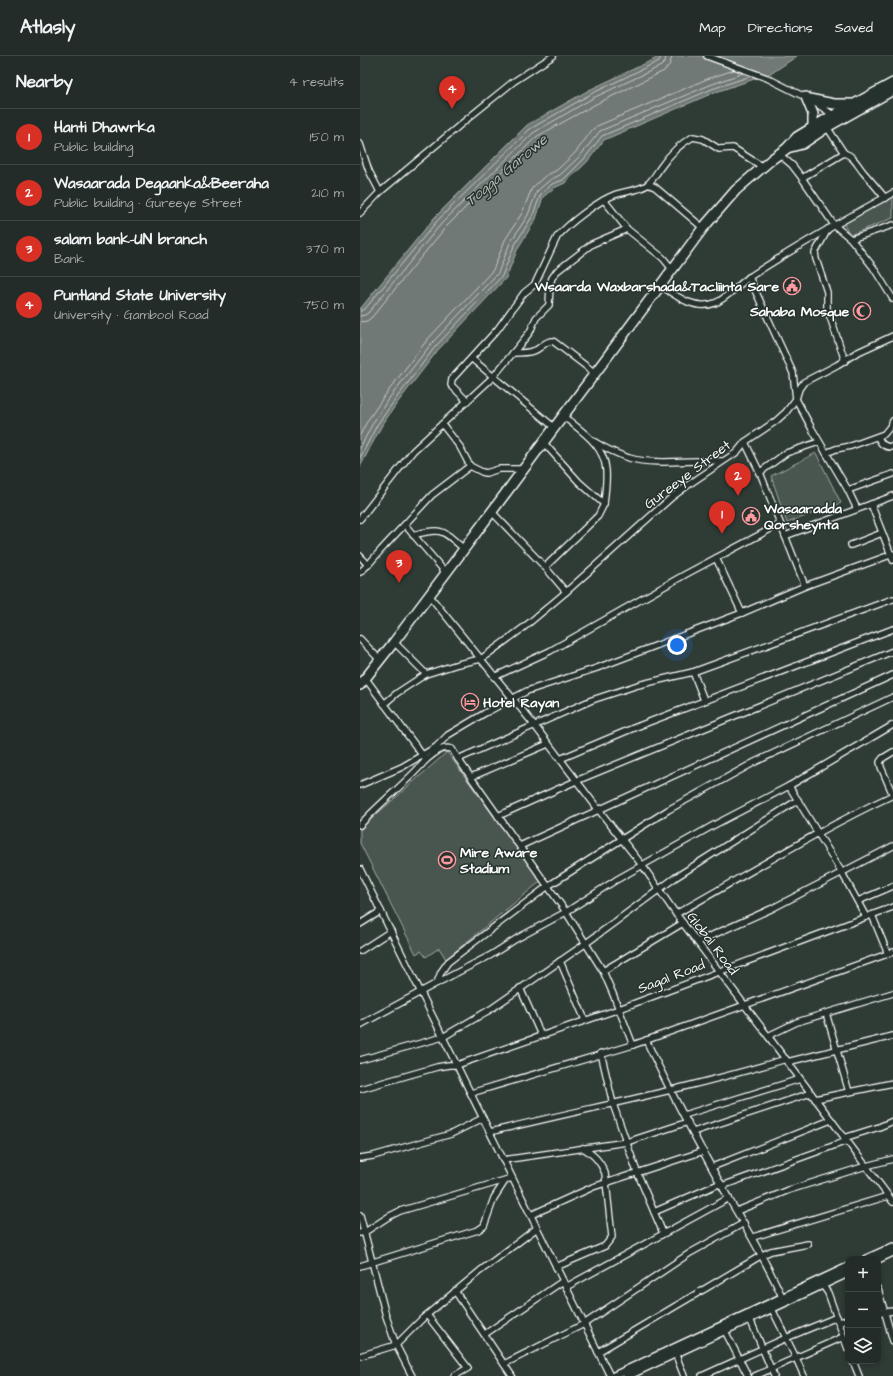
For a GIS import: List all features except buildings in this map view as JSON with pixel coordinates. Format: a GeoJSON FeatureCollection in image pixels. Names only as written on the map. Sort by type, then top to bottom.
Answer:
{"type":"FeatureCollection","features":[{"type":"Feature","properties":{"kind":"main road"},"geometry":{"type":"LineString","coordinates":[[783,151],[802,144],[827,127],[853,104],[893,83]]}},
{"type":"Feature","properties":{"kind":"main road"},"geometry":{"type":"LineString","coordinates":[[363,682],[555,428],[703,228],[736,190],[783,151],[797,137],[813,126],[836,118],[893,90]]}},
{"type":"Feature","properties":{"kind":"main road"},"geometry":{"type":"LineString","coordinates":[[808,98],[834,104],[853,104]]}},
{"type":"Feature","properties":{"kind":"main road"},"geometry":{"type":"LineString","coordinates":[[808,98],[813,114],[813,126]]}},
{"type":"Feature","properties":{"kind":"street"},"geometry":{"type":"LineString","coordinates":[[360,213],[380,192],[478,110],[513,82],[553,56]]}},
{"type":"Feature","properties":{"kind":"street"},"geometry":{"type":"LineString","coordinates":[[707,56],[767,78],[808,98],[836,118]]}},
{"type":"Feature","properties":{"kind":"street"},"geometry":{"type":"LineString","coordinates":[[827,127],[844,153],[853,157],[863,173],[872,180],[885,198]]}},
{"type":"Feature","properties":{"kind":"street"},"geometry":{"type":"LineString","coordinates":[[467,401],[451,385],[451,382],[503,322],[524,293],[535,284],[557,237],[563,230],[604,200],[620,193],[641,188],[648,184],[670,154],[693,136],[703,139],[719,149],[733,148],[763,167]]}},
{"type":"Feature","properties":{"kind":"street"},"geometry":{"type":"LineString","coordinates":[[360,144],[369,171],[380,192]]}},
{"type":"Feature","properties":{"kind":"street"},"geometry":{"type":"LineString","coordinates":[[783,151],[834,225],[851,239],[880,276],[893,298]]}},
{"type":"Feature","properties":{"kind":"street"},"geometry":{"type":"LineString","coordinates":[[802,178],[844,153]]}},
{"type":"Feature","properties":{"kind":"street"},"geometry":{"type":"LineString","coordinates":[[648,184],[655,187],[703,228]]}},
{"type":"Feature","properties":{"kind":"street"},"geometry":{"type":"LineString","coordinates":[[660,285],[685,301],[704,305],[716,303],[750,277],[828,228],[893,193]]}},
{"type":"Feature","properties":{"kind":"street"},"geometry":{"type":"LineString","coordinates":[[604,200],[627,229],[663,258],[672,269]]}},
{"type":"Feature","properties":{"kind":"street"},"geometry":{"type":"LineString","coordinates":[[851,239],[893,225]]}},
{"type":"Feature","properties":{"kind":"street"},"geometry":{"type":"LineString","coordinates":[[828,228],[815,253],[827,292],[827,308],[844,361]]}},
{"type":"Feature","properties":{"kind":"street"},"geometry":{"type":"LineString","coordinates":[[360,518],[413,451],[493,377],[530,332],[536,318],[548,305],[550,284],[557,271],[592,244],[627,229]]}},
{"type":"Feature","properties":{"kind":"street"},"geometry":{"type":"LineString","coordinates":[[750,277],[793,374],[796,399],[819,442],[848,490],[857,509]]}},
{"type":"Feature","properties":{"kind":"street","name":"Gureeye Street"},"geometry":{"type":"LineString","coordinates":[[481,660],[523,628],[566,592],[672,497],[737,452],[744,442],[776,421],[786,412],[796,399],[799,388],[804,382],[856,353],[893,336]]}},
{"type":"Feature","properties":{"kind":"street"},"geometry":{"type":"LineString","coordinates":[[513,353],[532,352],[546,342],[550,341],[595,373]]}},
{"type":"Feature","properties":{"kind":"street"},"geometry":{"type":"LineString","coordinates":[[472,359],[555,428]]}},
{"type":"Feature","properties":{"kind":"street"},"geometry":{"type":"LineString","coordinates":[[563,416],[595,442],[630,458],[646,461],[722,461]]}},
{"type":"Feature","properties":{"kind":"street"},"geometry":{"type":"LineString","coordinates":[[826,454],[836,449],[851,446],[878,437],[884,434],[893,421]]}},
{"type":"Feature","properties":{"kind":"street"},"geometry":{"type":"LineString","coordinates":[[442,424],[460,447],[470,466],[486,473],[499,469],[524,469]]}},
{"type":"Feature","properties":{"kind":"street"},"geometry":{"type":"LineString","coordinates":[[878,437],[880,443],[886,447],[893,447]]}},
{"type":"Feature","properties":{"kind":"street"},"geometry":{"type":"LineString","coordinates":[[543,442],[579,482],[604,504]]}},
{"type":"Feature","properties":{"kind":"street"},"geometry":{"type":"LineString","coordinates":[[545,567],[598,516],[604,504],[606,464],[595,442]]}},
{"type":"Feature","properties":{"kind":"street"},"geometry":{"type":"LineString","coordinates":[[744,442],[760,473],[805,586]]}},
{"type":"Feature","properties":{"kind":"street"},"geometry":{"type":"LineString","coordinates":[[760,473],[786,453],[819,442]]}},
{"type":"Feature","properties":{"kind":"street"},"geometry":{"type":"LineString","coordinates":[[360,572],[432,495],[470,466]]}},
{"type":"Feature","properties":{"kind":"street"},"geometry":{"type":"LineString","coordinates":[[848,490],[893,474]]}},
{"type":"Feature","properties":{"kind":"street"},"geometry":{"type":"LineString","coordinates":[[785,536],[893,496]]}},
{"type":"Feature","properties":{"kind":"street"},"geometry":{"type":"LineString","coordinates":[[360,825],[375,808],[419,769],[424,757],[448,735],[512,698],[527,691],[597,668],[742,613],[805,586],[892,556],[870,504]]}},
{"type":"Feature","properties":{"kind":"street"},"geometry":{"type":"LineString","coordinates":[[492,512],[545,567],[566,592]]}},
{"type":"Feature","properties":{"kind":"street"},"geometry":{"type":"LineString","coordinates":[[494,677],[550,652],[716,558],[780,524]]}},
{"type":"Feature","properties":{"kind":"street"},"geometry":{"type":"LineString","coordinates":[[404,525],[446,573]]}},
{"type":"Feature","properties":{"kind":"street"},"geometry":{"type":"LineString","coordinates":[[412,535],[431,530],[438,530],[446,534],[464,549]]}},
{"type":"Feature","properties":{"kind":"street"},"geometry":{"type":"LineString","coordinates":[[851,545],[882,533]]}},
{"type":"Feature","properties":{"kind":"street"},"geometry":{"type":"LineString","coordinates":[[360,556],[368,565]]}},
{"type":"Feature","properties":{"kind":"street"},"geometry":{"type":"LineString","coordinates":[[716,558],[742,613]]}},
{"type":"Feature","properties":{"kind":"street","name":"Global Road"},"geometry":{"type":"LineString","coordinates":[[429,595],[535,726],[642,865],[676,914],[893,1202]]}},
{"type":"Feature","properties":{"kind":"street"},"geometry":{"type":"LineString","coordinates":[[458,759],[592,700],[638,685],[692,672],[893,599]]}},
{"type":"Feature","properties":{"kind":"street"},"geometry":{"type":"LineString","coordinates":[[560,759],[704,700],[893,629]]}},
{"type":"Feature","properties":{"kind":"street"},"geometry":{"type":"LineString","coordinates":[[360,639],[380,660]]}},
{"type":"Feature","properties":{"kind":"street"},"geometry":{"type":"LineString","coordinates":[[394,642],[426,674]]}},
{"type":"Feature","properties":{"kind":"street"},"geometry":{"type":"LineString","coordinates":[[498,816],[576,781],[893,651]]}},
{"type":"Feature","properties":{"kind":"street"},"geometry":{"type":"LineString","coordinates":[[384,704],[397,693],[426,674],[458,664],[481,660]]}},
{"type":"Feature","properties":{"kind":"street"},"geometry":{"type":"LineString","coordinates":[[692,672],[704,700]]}},
{"type":"Feature","properties":{"kind":"street"},"geometry":{"type":"LineString","coordinates":[[520,846],[893,674]]}},
{"type":"Feature","properties":{"kind":"street"},"geometry":{"type":"LineString","coordinates":[[363,682],[384,704],[424,757]]}},
{"type":"Feature","properties":{"kind":"street"},"geometry":{"type":"LineString","coordinates":[[437,983],[441,972],[448,962],[548,886],[589,859],[622,840],[668,810],[754,762],[893,697]]}},
{"type":"Feature","properties":{"kind":"street"},"geometry":{"type":"LineString","coordinates":[[360,1026],[491,955],[516,939],[566,912],[642,865],[789,786],[893,725]]}},
{"type":"Feature","properties":{"kind":"street"},"geometry":{"type":"LineString","coordinates":[[471,777],[548,744]]}},
{"type":"Feature","properties":{"kind":"street"},"geometry":{"type":"LineString","coordinates":[[360,785],[440,749],[446,747],[452,749],[566,912],[603,971],[633,1045]]}},
{"type":"Feature","properties":{"kind":"street"},"geometry":{"type":"LineString","coordinates":[[676,914],[856,812],[893,795],[880,762],[883,758],[893,752]]}},
{"type":"Feature","properties":{"kind":"street"},"geometry":{"type":"LineString","coordinates":[[471,1094],[601,1053],[633,1045],[891,953],[789,786]]}},
{"type":"Feature","properties":{"kind":"street"},"geometry":{"type":"LineString","coordinates":[[360,1060],[443,1037],[491,1009],[585,944],[676,877],[798,800]]}},
{"type":"Feature","properties":{"kind":"street"},"geometry":{"type":"LineString","coordinates":[[697,942],[771,909],[841,871],[893,846]]}},
{"type":"Feature","properties":{"kind":"street"},"geometry":{"type":"LineString","coordinates":[[360,869],[610,1376]]}},
{"type":"Feature","properties":{"kind":"street"},"geometry":{"type":"LineString","coordinates":[[360,884],[366,880]]}},
{"type":"Feature","properties":{"kind":"street"},"geometry":{"type":"LineString","coordinates":[[858,901],[893,886]]}},
{"type":"Feature","properties":{"kind":"street","name":"Sagal Road"},"geometry":{"type":"LineString","coordinates":[[360,1089],[437,1067],[457,1065],[619,1009],[893,907]]}},
{"type":"Feature","properties":{"kind":"street"},"geometry":{"type":"LineString","coordinates":[[360,924],[381,911]]}},
{"type":"Feature","properties":{"kind":"street"},"geometry":{"type":"LineString","coordinates":[[603,971],[683,923]]}},
{"type":"Feature","properties":{"kind":"street"},"geometry":{"type":"LineString","coordinates":[[360,951],[391,931]]}},
{"type":"Feature","properties":{"kind":"street"},"geometry":{"type":"LineString","coordinates":[[560,961],[585,1020]]}},
{"type":"Feature","properties":{"kind":"street"},"geometry":{"type":"LineString","coordinates":[[520,988],[541,1035]]}},
{"type":"Feature","properties":{"kind":"street"},"geometry":{"type":"LineString","coordinates":[[768,1036],[797,1022],[832,1010],[844,1009],[893,993]]}},
{"type":"Feature","properties":{"kind":"street"},"geometry":{"type":"LineString","coordinates":[[826,1013],[848,1092]]}},
{"type":"Feature","properties":{"kind":"street"},"geometry":{"type":"LineString","coordinates":[[490,1132],[613,1104],[893,1036]]}},
{"type":"Feature","properties":{"kind":"street"},"geometry":{"type":"LineString","coordinates":[[646,1040],[670,1090],[729,1198],[753,1237],[784,1300]]}},
{"type":"Feature","properties":{"kind":"street"},"geometry":{"type":"LineString","coordinates":[[601,1053],[613,1104],[626,1142],[663,1233]]}},
{"type":"Feature","properties":{"kind":"street"},"geometry":{"type":"LineString","coordinates":[[684,1115],[800,1078]]}},
{"type":"Feature","properties":{"kind":"street"},"geometry":{"type":"LineString","coordinates":[[815,1099],[893,1083]]}},
{"type":"Feature","properties":{"kind":"street"},"geometry":{"type":"LineString","coordinates":[[693,1132],[811,1093]]}},
{"type":"Feature","properties":{"kind":"street"},"geometry":{"type":"LineString","coordinates":[[360,1158],[373,1156],[451,1134],[483,1118]]}},
{"type":"Feature","properties":{"kind":"street"},"geometry":{"type":"LineString","coordinates":[[712,1167],[831,1120]]}},
{"type":"Feature","properties":{"kind":"street"},"geometry":{"type":"LineString","coordinates":[[654,1212],[722,1184],[893,1121]]}},
{"type":"Feature","properties":{"kind":"street"},"geometry":{"type":"LineString","coordinates":[[503,1160],[626,1142],[688,1122]]}},
{"type":"Feature","properties":{"kind":"street"},"geometry":{"type":"LineString","coordinates":[[556,1267],[605,1246],[612,1237],[605,1173],[594,1154],[583,1148]]}},
{"type":"Feature","properties":{"kind":"street"},"geometry":{"type":"LineString","coordinates":[[531,1216],[606,1182],[704,1151]]}},
{"type":"Feature","properties":{"kind":"street"},"geometry":{"type":"LineString","coordinates":[[737,1211],[789,1190],[893,1159]]}},
{"type":"Feature","properties":{"kind":"street"},"geometry":{"type":"LineString","coordinates":[[362,1233],[388,1216],[400,1211],[512,1178]]}},
{"type":"Feature","properties":{"kind":"street"},"geometry":{"type":"LineString","coordinates":[[360,1266],[478,1230],[484,1226],[494,1198],[505,1181]]}},
{"type":"Feature","properties":{"kind":"street"},"geometry":{"type":"LineString","coordinates":[[753,1237],[888,1196]]}},
{"type":"Feature","properties":{"kind":"street"},"geometry":{"type":"LineString","coordinates":[[566,1287],[729,1198]]}},
{"type":"Feature","properties":{"kind":"street"},"geometry":{"type":"LineString","coordinates":[[360,1214],[362,1233],[372,1262],[386,1316],[396,1345],[412,1376]]}},
{"type":"Feature","properties":{"kind":"street"},"geometry":{"type":"LineString","coordinates":[[504,1364],[584,1324],[690,1253],[744,1222]]}},
{"type":"Feature","properties":{"kind":"street"},"geometry":{"type":"LineString","coordinates":[[360,1356],[396,1345],[426,1315],[537,1228]]}},
{"type":"Feature","properties":{"kind":"street"},"geometry":{"type":"LineString","coordinates":[[598,1352],[762,1255],[771,1251],[808,1244]]}},
{"type":"Feature","properties":{"kind":"street"},"geometry":{"type":"LineString","coordinates":[[873,1256],[893,1247]]}},
{"type":"Feature","properties":{"kind":"street"},"geometry":{"type":"LineString","coordinates":[[881,1258],[893,1252]]}},
{"type":"Feature","properties":{"kind":"street"},"geometry":{"type":"LineString","coordinates":[[821,1283],[845,1270]]}},
{"type":"Feature","properties":{"kind":"street"},"geometry":{"type":"LineString","coordinates":[[627,1376],[674,1351],[821,1283],[845,1274]]}},
{"type":"Feature","properties":{"kind":"street"},"geometry":{"type":"LineString","coordinates":[[485,1334],[563,1281]]}},
{"type":"Feature","properties":{"kind":"street"},"geometry":{"type":"LineString","coordinates":[[821,1283],[828,1293],[845,1341]]}},
{"type":"Feature","properties":{"kind":"street"},"geometry":{"type":"LineString","coordinates":[[455,1291],[512,1376]]}},
{"type":"Feature","properties":{"kind":"street"},"geometry":{"type":"LineString","coordinates":[[879,1292],[892,1337]]}},
{"type":"Feature","properties":{"kind":"street"},"geometry":{"type":"LineString","coordinates":[[614,1376],[725,1331],[772,1309],[784,1300]]}},
{"type":"Feature","properties":{"kind":"street"},"geometry":{"type":"LineString","coordinates":[[772,1309],[804,1376]]}},
{"type":"Feature","properties":{"kind":"street"},"geometry":{"type":"LineString","coordinates":[[881,1312],[893,1311]]}},
{"type":"Feature","properties":{"kind":"street"},"geometry":{"type":"LineString","coordinates":[[426,1315],[468,1368],[454,1376]]}},
{"type":"Feature","properties":{"kind":"street"},"geometry":{"type":"LineString","coordinates":[[750,1319],[774,1376]]}},
{"type":"Feature","properties":{"kind":"street"},"geometry":{"type":"LineString","coordinates":[[702,1376],[786,1338],[837,1319],[845,1320]]}},
{"type":"Feature","properties":{"kind":"street"},"geometry":{"type":"LineString","coordinates":[[725,1331],[748,1376]]}},
{"type":"Feature","properties":{"kind":"street"},"geometry":{"type":"LineString","coordinates":[[755,1376],[843,1336]]}},
{"type":"Feature","properties":{"kind":"street"},"geometry":{"type":"LineString","coordinates":[[674,1351],[684,1376]]}},
{"type":"Feature","properties":{"kind":"street"},"geometry":{"type":"LineString","coordinates":[[854,1364],[859,1376]]}},
{"type":"Feature","properties":{"kind":"shaded area"},"geometry":{"type":"Polygon","coordinates":[[[893,197],[893,218],[850,235],[843,223],[893,197]]]}},
{"type":"Feature","properties":{"kind":"shaded area"},"geometry":{"type":"Polygon","coordinates":[[[816,453],[841,503],[787,523],[771,476],[816,453]]]}},
{"type":"Feature","properties":{"kind":"shaded area","name":"Mire Aware Stadium"},"geometry":{"type":"Polygon","coordinates":[[[447,752],[541,881],[446,959],[439,948],[426,957],[421,951],[416,954],[360,843],[360,829],[447,752]]]}},
{"type":"Feature","properties":{"kind":"water","name":"Togga Garowe"},"geometry":{"type":"Polygon","coordinates":[[[661,56],[797,56],[772,73],[713,93],[604,140],[587,162],[565,183],[554,188],[543,197],[536,219],[518,248],[506,278],[438,350],[395,406],[381,427],[360,467],[360,309],[434,218],[527,125],[589,90],[661,56]]]}},
{"type":"Feature","properties":{"kind":"place","name":"Puntland State University"},"geometry":{"type":"Point","coordinates":[452,109]}},
{"type":"Feature","properties":{"kind":"place","name":"Wsaarda Waxbarshada&Tacliinta Sare"},"geometry":{"type":"Point","coordinates":[792,286]}},
{"type":"Feature","properties":{"kind":"place","name":"Sahaba Mosque"},"geometry":{"type":"Point","coordinates":[862,311]}},
{"type":"Feature","properties":{"kind":"place","name":"Wasaarada Degaanka&Beeraha"},"geometry":{"type":"Point","coordinates":[738,496]}},
{"type":"Feature","properties":{"kind":"place","name":"Wasaaradda Qorsheynta"},"geometry":{"type":"Point","coordinates":[751,516]}},
{"type":"Feature","properties":{"kind":"place","name":"Hanti Dhawrka"},"geometry":{"type":"Point","coordinates":[722,534]}},
{"type":"Feature","properties":{"kind":"place","name":"salam bank-UN branch"},"geometry":{"type":"Point","coordinates":[399,583]}},
{"type":"Feature","properties":{"kind":"place","name":"Hotel Rayan"},"geometry":{"type":"Point","coordinates":[470,702]}},
{"type":"Feature","properties":{"kind":"place","name":"Mire Aware Stadium"},"geometry":{"type":"Point","coordinates":[447,860]}}]}
